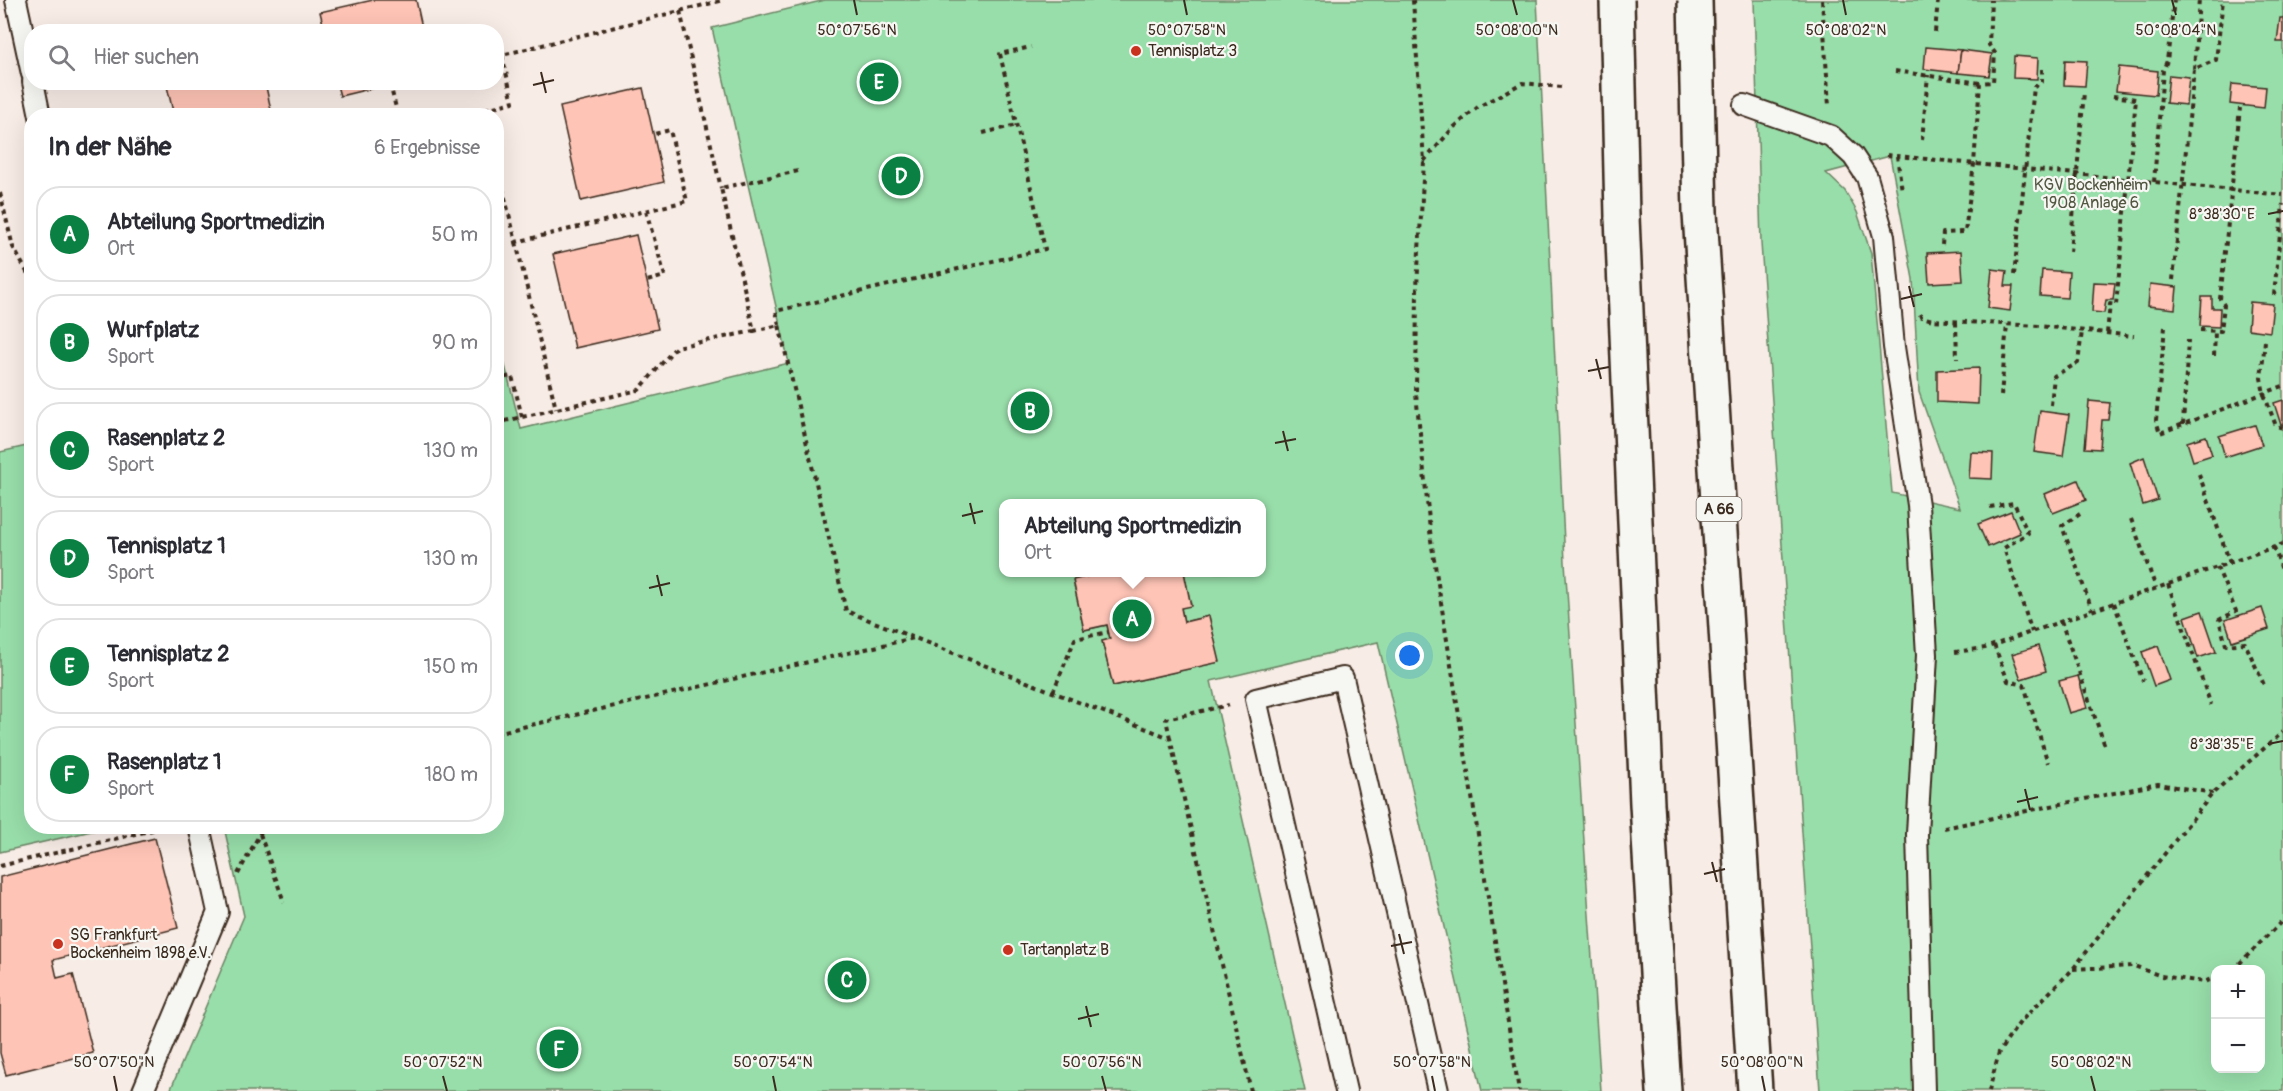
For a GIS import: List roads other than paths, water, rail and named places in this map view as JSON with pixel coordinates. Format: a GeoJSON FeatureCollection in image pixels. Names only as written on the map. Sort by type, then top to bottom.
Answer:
{"type":"FeatureCollection","features":[{"type":"Feature","properties":{"kind":"highway"},"geometry":{"type":"LineString","coordinates":[[1617,0],[1622,218],[1647,804],[1664,1091]]}},
{"type":"Feature","properties":{"kind":"highway","name":"A 66"},"geometry":{"type":"LineString","coordinates":[[1695,0],[1700,213],[1755,1091]]}},
{"type":"Feature","properties":{"kind":"lane"},"geometry":{"type":"LineString","coordinates":[[16,0],[24,38]]}},
{"type":"Feature","properties":{"kind":"lane"},"geometry":{"type":"LineString","coordinates":[[35,90],[38,108]]}},
{"type":"Feature","properties":{"kind":"lane"},"geometry":{"type":"LineString","coordinates":[[1744,105],[1831,136],[1853,156],[1867,177],[1884,236],[1894,346],[1918,505],[1927,655],[1917,834],[1924,1091]]}},
{"type":"Feature","properties":{"kind":"lane"},"geometry":{"type":"LineString","coordinates":[[1346,1091],[1256,699],[1343,678],[1438,1091]]}},
{"type":"Feature","properties":{"kind":"lane"},"geometry":{"type":"LineString","coordinates":[[143,1091],[218,912],[201,834]]}},
{"type":"Feature","properties":{"kind":"place","name":"Tennisplatz 3"},"geometry":{"type":"Point","coordinates":[1136,51]}},
{"type":"Feature","properties":{"kind":"place","name":"Tennisplatz 2"},"geometry":{"type":"Point","coordinates":[879,82]}},
{"type":"Feature","properties":{"kind":"place","name":"Tennisplatz 1"},"geometry":{"type":"Point","coordinates":[901,176]}},
{"type":"Feature","properties":{"kind":"place","name":"Wurfplatz"},"geometry":{"type":"Point","coordinates":[1030,411]}},
{"type":"Feature","properties":{"kind":"place","name":"Abteilung Sportmedizin"},"geometry":{"type":"Point","coordinates":[1132,619]}},
{"type":"Feature","properties":{"kind":"place","name":"SG Frankfurt Bockenheim 1898 e.V."},"geometry":{"type":"Point","coordinates":[58,944]}},
{"type":"Feature","properties":{"kind":"place","name":"Tartanplatz B"},"geometry":{"type":"Point","coordinates":[1008,950]}},
{"type":"Feature","properties":{"kind":"place","name":"Rasenplatz 2"},"geometry":{"type":"Point","coordinates":[847,980]}},
{"type":"Feature","properties":{"kind":"place","name":"Rasenplatz 1"},"geometry":{"type":"Point","coordinates":[559,1049]}},
{"type":"Feature","properties":{"kind":"park label","name":"KGV Bockenheim 1908 Anlage 6"},"geometry":{"type":"Point","coordinates":[2091,194]}}]}
